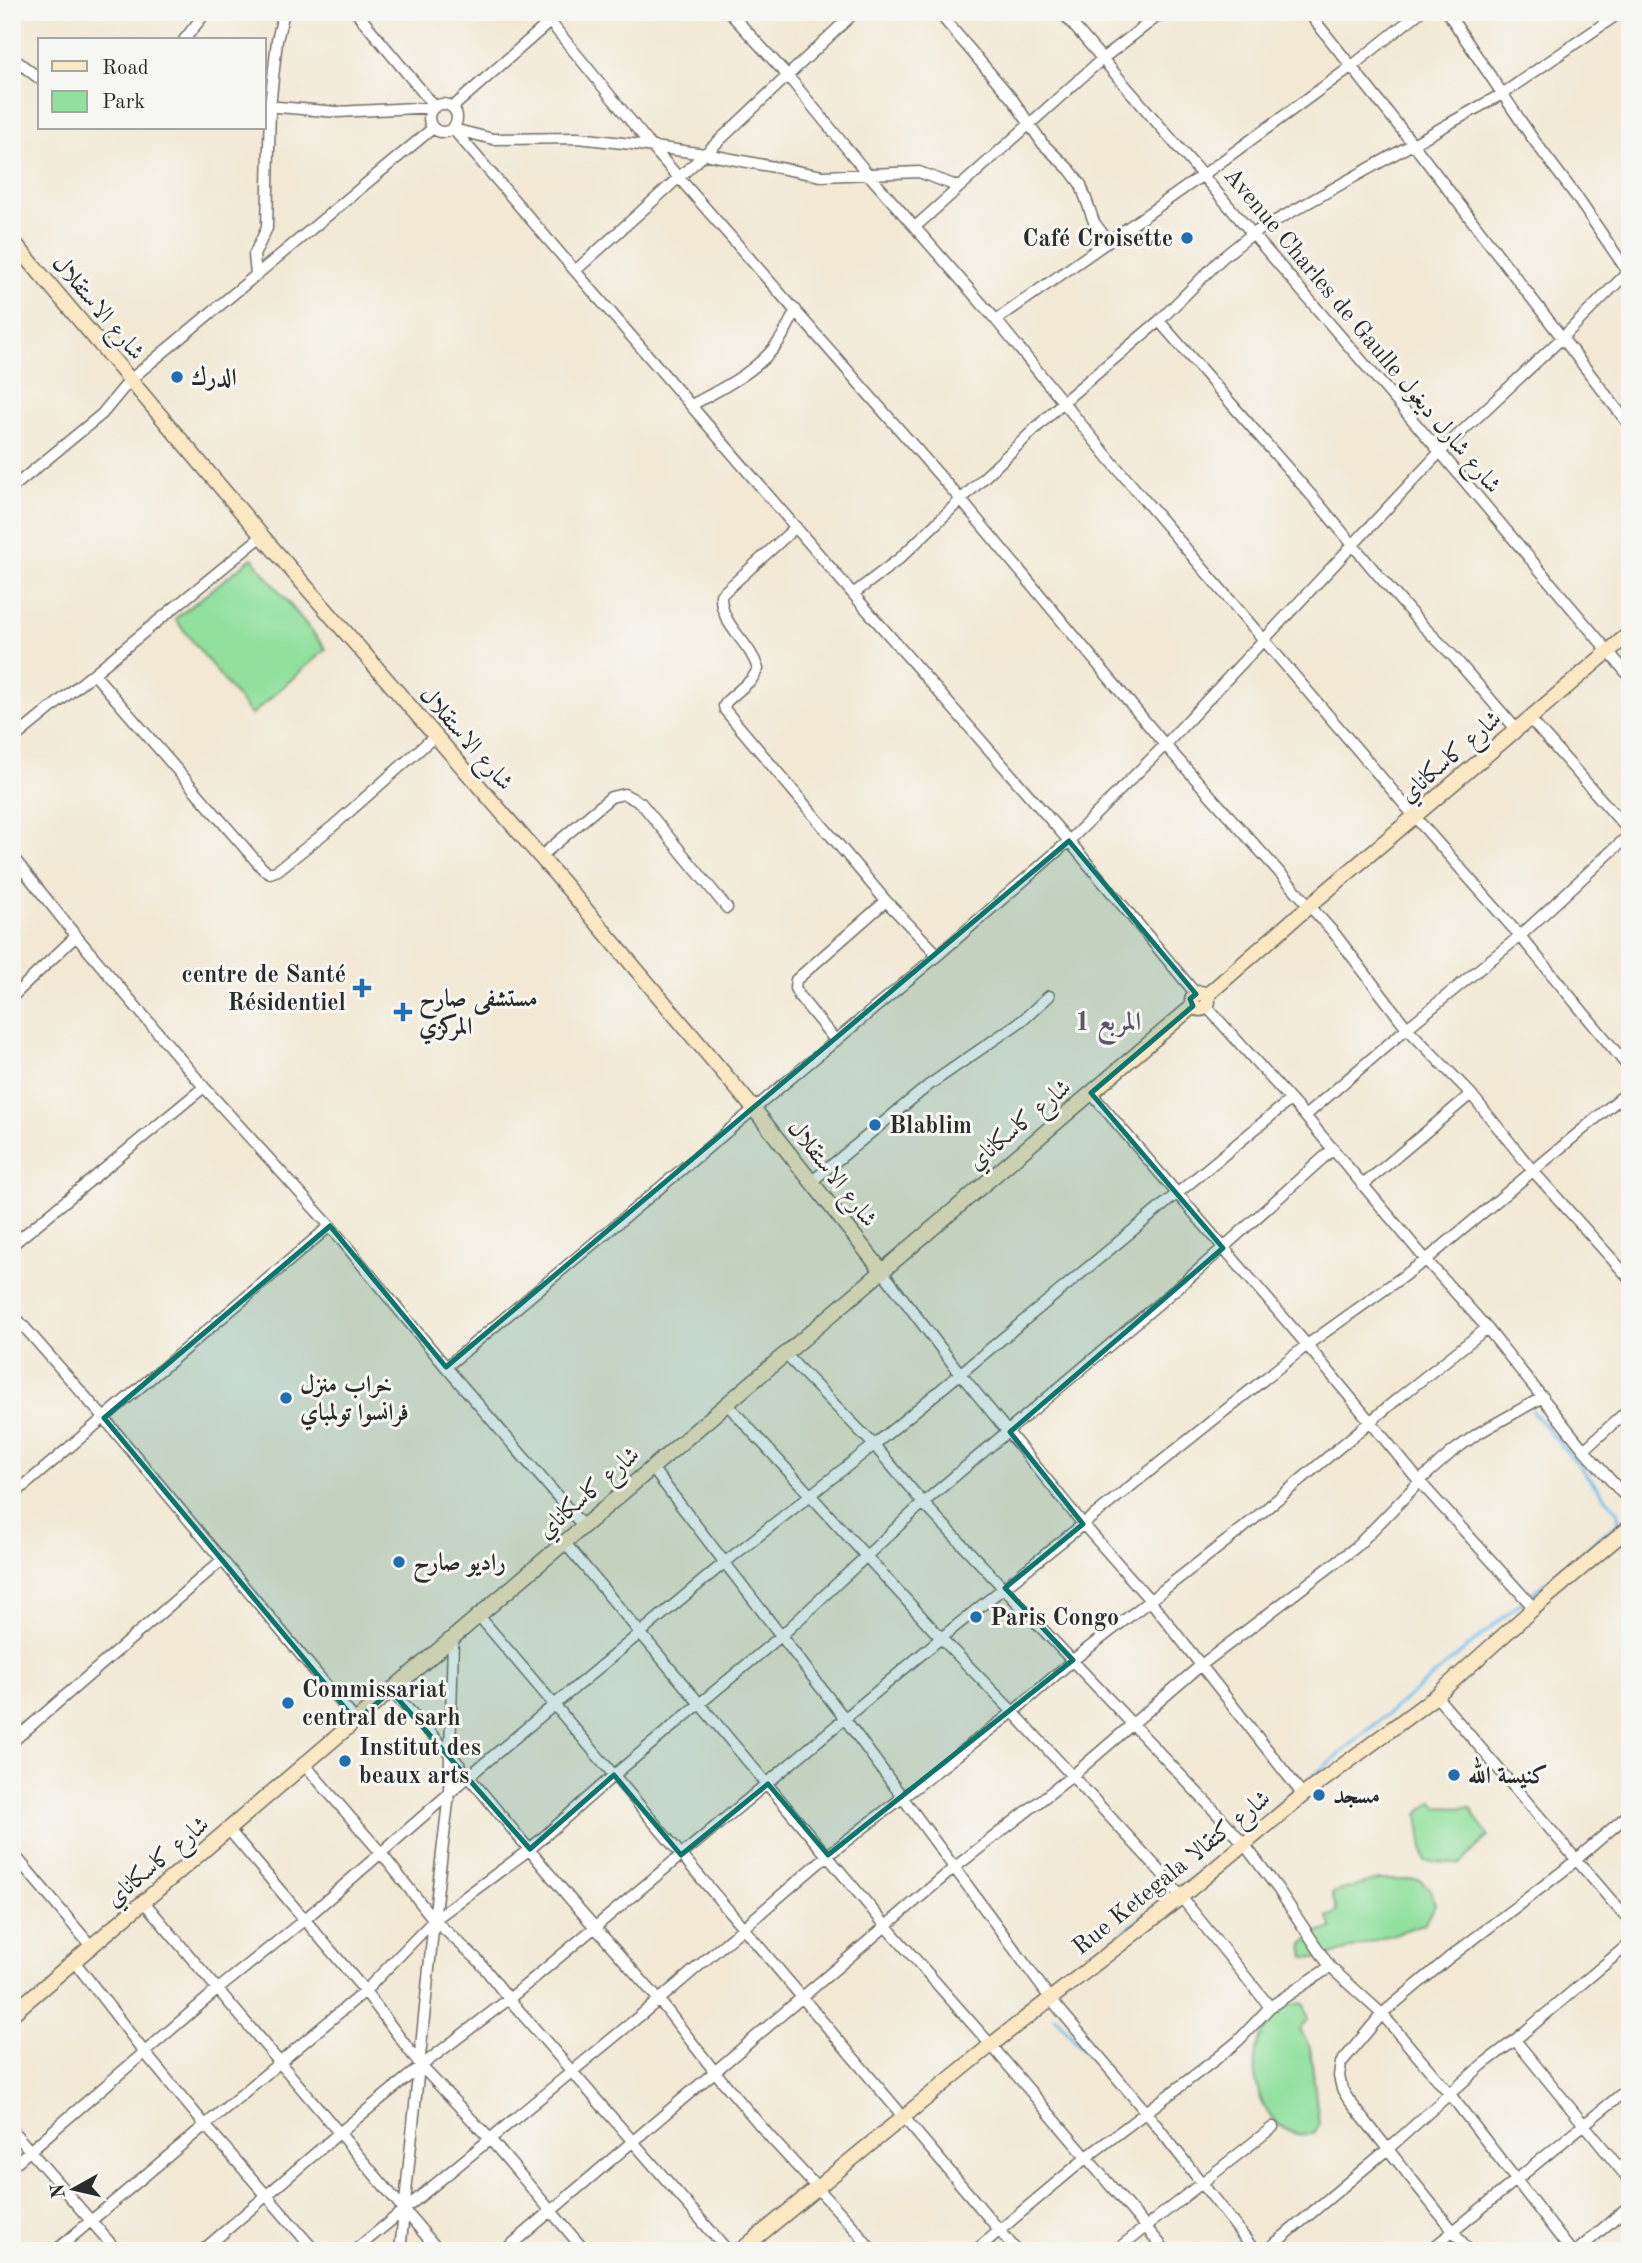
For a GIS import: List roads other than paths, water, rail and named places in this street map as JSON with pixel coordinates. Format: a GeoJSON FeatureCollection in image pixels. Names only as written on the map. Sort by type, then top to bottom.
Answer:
{"type":"FeatureCollection","features":[{"type":"Feature","properties":{"kind":"street"},"geometry":{"type":"LineString","coordinates":[[186,38],[206,12]]}},
{"type":"Feature","properties":{"kind":"street"},"geometry":{"type":"LineString","coordinates":[[256,275],[254,255],[267,228],[267,107],[284,12]]}},
{"type":"Feature","properties":{"kind":"street"},"geometry":{"type":"LineString","coordinates":[[356,12],[435,107]]}},
{"type":"Feature","properties":{"kind":"street"},"geometry":{"type":"LineString","coordinates":[[542,12],[652,147],[961,500],[1165,745],[1334,933],[1407,1028],[1471,1094],[1533,1171],[1630,1279]]}},
{"type":"Feature","properties":{"kind":"street"},"geometry":{"type":"LineString","coordinates":[[453,107],[561,12]]}},
{"type":"Feature","properties":{"kind":"street"},"geometry":{"type":"LineString","coordinates":[[729,12],[787,75],[869,175],[996,320],[1630,1069]]}},
{"type":"Feature","properties":{"kind":"street"},"geometry":{"type":"LineString","coordinates":[[575,271],[705,154],[855,12]]}},
{"type":"Feature","properties":{"kind":"street"},"geometry":{"type":"LineString","coordinates":[[938,12],[1081,185],[1094,222],[1108,241]]}},
{"type":"Feature","properties":{"kind":"street","name":"Avenue Charles de Gaulle شارع شارل ديغول"},"geometry":{"type":"LineString","coordinates":[[1062,12],[1630,677]]}},
{"type":"Feature","properties":{"kind":"street"},"geometry":{"type":"LineString","coordinates":[[915,227],[1102,59],[1163,12]]}},
{"type":"Feature","properties":{"kind":"street"},"geometry":{"type":"LineString","coordinates":[[1308,12],[1630,426]]}},
{"type":"Feature","properties":{"kind":"street"},"geometry":{"type":"LineString","coordinates":[[996,320],[1203,176],[1420,12]]}},
{"type":"Feature","properties":{"kind":"street"},"geometry":{"type":"LineString","coordinates":[[446,1367],[938,955],[1069,841],[1165,745],[1440,452],[1629,273],[1447,12]]}},
{"type":"Feature","properties":{"kind":"street"},"geometry":{"type":"LineString","coordinates":[[853,594],[899,559],[1063,402],[1159,321],[1222,258],[1252,234],[1502,93],[1621,12]]}},
{"type":"Feature","properties":{"kind":"street"},"geometry":{"type":"LineString","coordinates":[[12,61],[18,62],[38,77]]}},
{"type":"Feature","properties":{"kind":"street"},"geometry":{"type":"LineString","coordinates":[[267,107],[337,112],[435,107],[444,104],[453,107]]}},
{"type":"Feature","properties":{"kind":"street"},"geometry":{"type":"LineString","coordinates":[[435,107],[429,119],[433,128],[440,132],[453,129],[493,139],[579,138],[705,154],[822,176],[919,172],[959,187]]}},
{"type":"Feature","properties":{"kind":"street"},"geometry":{"type":"LineString","coordinates":[[453,107],[457,118],[453,129]]}},
{"type":"Feature","properties":{"kind":"street"},"geometry":{"type":"LineString","coordinates":[[12,488],[102,414],[131,379],[433,128]]}},
{"type":"Feature","properties":{"kind":"street"},"geometry":{"type":"LineString","coordinates":[[453,129],[1069,841],[1201,1001],[1305,1116],[1487,1328],[1584,1450],[1630,1502]]}},
{"type":"Feature","properties":{"kind":"street","name":"شارع الاستقلال"},"geometry":{"type":"LineString","coordinates":[[12,240],[754,1110],[882,1271]]}},
{"type":"Feature","properties":{"kind":"street"},"geometry":{"type":"LineString","coordinates":[[692,405],[747,373],[764,359],[779,342],[796,310]]}},
{"type":"Feature","properties":{"kind":"street"},"geometry":{"type":"LineString","coordinates":[[1159,321],[1419,622],[1453,656],[1516,729]]}},
{"type":"Feature","properties":{"kind":"street"},"geometry":{"type":"LineString","coordinates":[[796,527],[721,595],[721,608],[729,624],[754,656],[758,669],[727,701],[724,710],[886,901],[938,955]]}},
{"type":"Feature","properties":{"kind":"street"},"geometry":{"type":"LineString","coordinates":[[12,740],[262,536]]}},
{"type":"Feature","properties":{"kind":"street","name":"شارع كاسكاناي"},"geometry":{"type":"LineString","coordinates":[[12,2014],[1630,633]]}},
{"type":"Feature","properties":{"kind":"street"},"geometry":{"type":"LineString","coordinates":[[94,674],[263,869],[270,873],[278,870],[332,827],[435,736]]}},
{"type":"Feature","properties":{"kind":"street"},"geometry":{"type":"LineString","coordinates":[[1305,1116],[1520,936],[1630,833],[1529,718]]}},
{"type":"Feature","properties":{"kind":"street"},"geometry":{"type":"LineString","coordinates":[[540,857],[611,797],[624,794],[640,803],[727,908]]}},
{"type":"Feature","properties":{"kind":"street"},"geometry":{"type":"LineString","coordinates":[[12,856],[204,1087],[330,1226],[446,1367],[583,1526]]}},
{"type":"Feature","properties":{"kind":"street"},"geometry":{"type":"LineString","coordinates":[[836,1041],[799,996],[795,988],[796,981],[886,901]]}},
{"type":"Feature","properties":{"kind":"street"},"geometry":{"type":"LineString","coordinates":[[12,998],[76,936]]}},
{"type":"Feature","properties":{"kind":"street"},"geometry":{"type":"LineString","coordinates":[[811,1182],[929,1085],[1024,1019],[1049,996]]}},
{"type":"Feature","properties":{"kind":"street"},"geometry":{"type":"LineString","coordinates":[[12,1245],[204,1087]]}},
{"type":"Feature","properties":{"kind":"street"},"geometry":{"type":"LineString","coordinates":[[202,2251],[339,2133],[509,1999],[941,1638],[1307,1345],[1426,1260],[1630,1090]]}},
{"type":"Feature","properties":{"kind":"street"},"geometry":{"type":"LineString","coordinates":[[1091,1093],[1307,1345],[1420,1482],[1534,1608]]}},
{"type":"Feature","properties":{"kind":"street"},"geometry":{"type":"LineString","coordinates":[[1363,1185],[1471,1094]]}},
{"type":"Feature","properties":{"kind":"street"},"geometry":{"type":"LineString","coordinates":[[12,2166],[217,1990],[304,1920],[468,1777],[724,1563],[874,1445],[1290,1100]]}},
{"type":"Feature","properties":{"kind":"street"},"geometry":{"type":"LineString","coordinates":[[55,2251],[365,1991],[434,1920],[530,1849],[781,1636],[923,1503],[1010,1432],[1332,1150]]}},
{"type":"Feature","properties":{"kind":"street"},"geometry":{"type":"LineString","coordinates":[[12,1496],[330,1226]]}},
{"type":"Feature","properties":{"kind":"street"},"geometry":{"type":"LineString","coordinates":[[882,1271],[1083,1524],[1149,1599],[1303,1795]]}},
{"type":"Feature","properties":{"kind":"street"},"geometry":{"type":"LineString","coordinates":[[12,1313],[104,1418],[356,1721]]}},
{"type":"Feature","properties":{"kind":"street"},"geometry":{"type":"LineString","coordinates":[[354,2251],[659,2000],[828,1855],[1013,1712],[1149,1599],[1242,1529],[1370,1421],[1487,1328]]}},
{"type":"Feature","properties":{"kind":"street"},"geometry":{"type":"LineString","coordinates":[[785,1354],[874,1445],[923,1503],[1132,1725],[1185,1777],[1244,1844],[1286,1900],[1330,1967],[1382,2014],[1449,2093],[1571,2251]]}},
{"type":"Feature","properties":{"kind":"street"},"geometry":{"type":"LineString","coordinates":[[504,2251],[954,1868],[1072,1776],[1200,1666],[1356,1547],[1452,1452],[1477,1434],[1543,1397]]}},
{"type":"Feature","properties":{"kind":"street"},"geometry":{"type":"LineString","coordinates":[[726,1403],[1181,1897],[1270,2007]]}},
{"type":"Feature","properties":{"kind":"street"},"geometry":{"type":"LineString","coordinates":[[1584,1450],[1630,1408]]}},
{"type":"Feature","properties":{"kind":"street"},"geometry":{"type":"LineString","coordinates":[[652,1468],[845,1719],[1050,1998],[1146,2112],[1255,2251]]}},
{"type":"Feature","properties":{"kind":"street","name":"Rue Ketegala شارع كتقالا"},"geometry":{"type":"LineString","coordinates":[[740,2251],[991,2045],[1181,1897],[1303,1795],[1436,1696],[1630,1527]]}},
{"type":"Feature","properties":{"kind":"street"},"geometry":{"type":"LineString","coordinates":[[564,1542],[886,1926],[1166,2251]]}},
{"type":"Feature","properties":{"kind":"street"},"geometry":{"type":"LineString","coordinates":[[12,1742],[222,1560]]}},
{"type":"Feature","properties":{"kind":"street"},"geometry":{"type":"LineString","coordinates":[[479,1616],[1017,2251]]}},
{"type":"Feature","properties":{"kind":"street"},"geometry":{"type":"LineString","coordinates":[[400,2251],[434,1920],[450,1794],[453,1639]]}},
{"type":"Feature","properties":{"kind":"street"},"geometry":{"type":"LineString","coordinates":[[391,1690],[451,1755],[659,2000],[715,2072],[872,2251]]}},
{"type":"Feature","properties":{"kind":"street"},"geometry":{"type":"LineString","coordinates":[[1436,1696],[1623,1914],[1630,1918]]}},
{"type":"Feature","properties":{"kind":"street"},"geometry":{"type":"LineString","coordinates":[[305,1765],[381,1853],[434,1920],[478,1960],[728,2251]]}},
{"type":"Feature","properties":{"kind":"street"},"geometry":{"type":"LineString","coordinates":[[1469,2251],[1348,2099],[1339,2076],[1341,2063],[1382,2014],[1450,1957],[1577,1860],[1630,1813]]}},
{"type":"Feature","properties":{"kind":"street"},"geometry":{"type":"LineString","coordinates":[[229,1830],[365,1991],[421,2066],[489,2138],[585,2251]]}},
{"type":"Feature","properties":{"kind":"street"},"geometry":{"type":"LineString","coordinates":[[12,1852],[92,1946]]}},
{"type":"Feature","properties":{"kind":"street"},"geometry":{"type":"LineString","coordinates":[[144,1902],[439,2251]]}},
{"type":"Feature","properties":{"kind":"street"},"geometry":{"type":"LineString","coordinates":[[1266,2251],[1389,2148],[1449,2093],[1630,1943]]}},
{"type":"Feature","properties":{"kind":"street"},"geometry":{"type":"LineString","coordinates":[[74,1961],[145,2053],[315,2251]]}},
{"type":"Feature","properties":{"kind":"street"},"geometry":{"type":"LineString","coordinates":[[975,2251],[1087,2157],[1238,2041],[1270,2007],[1330,1967]]}},
{"type":"Feature","properties":{"kind":"street"},"geometry":{"type":"LineString","coordinates":[[1515,2040],[1630,2181]]}},
{"type":"Feature","properties":{"kind":"street"},"geometry":{"type":"LineString","coordinates":[[1429,2251],[1630,2087]]}},
{"type":"Feature","properties":{"kind":"street"},"geometry":{"type":"LineString","coordinates":[[1115,2251],[1273,2127]]}},
{"type":"Feature","properties":{"kind":"street"},"geometry":{"type":"LineString","coordinates":[[12,2130],[117,2251]]}},
{"type":"Feature","properties":{"kind":"street"},"geometry":{"type":"LineString","coordinates":[[1577,2251],[1630,2205]]}},
{"type":"Feature","properties":{"kind":"waterway"},"geometry":{"type":"LineString","coordinates":[[1528,1597],[1619,1522],[1618,1512],[1532,1411]]}},
{"type":"Feature","properties":{"kind":"waterway"},"geometry":{"type":"LineString","coordinates":[[1301,1786],[1523,1601]]}},
{"type":"Feature","properties":{"kind":"waterway"},"geometry":{"type":"LineString","coordinates":[[1264,1818],[1295,1791]]}},
{"type":"Feature","properties":{"kind":"waterway"},"geometry":{"type":"LineString","coordinates":[[1178,1888],[1216,1858]]}},
{"type":"Feature","properties":{"kind":"waterway"},"geometry":{"type":"LineString","coordinates":[[1059,1984],[1172,1893]]}},
{"type":"Feature","properties":{"kind":"waterway"},"geometry":{"type":"LineString","coordinates":[[1055,2017],[1140,2115]]}},
{"type":"Feature","properties":{"kind":"waterway"},"geometry":{"type":"LineString","coordinates":[[1144,2120],[1168,2148]]}},
{"type":"Feature","properties":{"kind":"waterway"},"geometry":{"type":"LineString","coordinates":[[1235,2233],[1247,2251]]}},
{"type":"Feature","properties":{"kind":"place","name":"Café Croisette"},"geometry":{"type":"Point","coordinates":[1187,238]}},
{"type":"Feature","properties":{"kind":"place","name":"الدرك"},"geometry":{"type":"Point","coordinates":[177,377]}},
{"type":"Feature","properties":{"kind":"place","name":"centre de Santé Résidentiel"},"geometry":{"type":"Point","coordinates":[362,988]}},
{"type":"Feature","properties":{"kind":"place","name":"مستشفى صارح المركزي"},"geometry":{"type":"Point","coordinates":[403,1012]}},
{"type":"Feature","properties":{"kind":"place","name":"Blablim"},"geometry":{"type":"Point","coordinates":[875,1125]}},
{"type":"Feature","properties":{"kind":"place","name":"خراب منزل فرانسوا تولمباي"},"geometry":{"type":"Point","coordinates":[286,1398]}},
{"type":"Feature","properties":{"kind":"place","name":"راديو صارح"},"geometry":{"type":"Point","coordinates":[399,1562]}},
{"type":"Feature","properties":{"kind":"place","name":"Paris Congo"},"geometry":{"type":"Point","coordinates":[976,1617]}},
{"type":"Feature","properties":{"kind":"place","name":"Commissariat central de sarh"},"geometry":{"type":"Point","coordinates":[288,1703]}},
{"type":"Feature","properties":{"kind":"place","name":"Institut des beaux arts"},"geometry":{"type":"Point","coordinates":[345,1761]}},
{"type":"Feature","properties":{"kind":"place","name":"كنيسة الله"},"geometry":{"type":"Point","coordinates":[1454,1775]}},
{"type":"Feature","properties":{"kind":"place","name":"مسجد"},"geometry":{"type":"Point","coordinates":[1319,1795]}},
{"type":"Feature","properties":{"kind":"district","name":"المربع 1"},"geometry":{"type":"Point","coordinates":[1108,1021]}}]}
